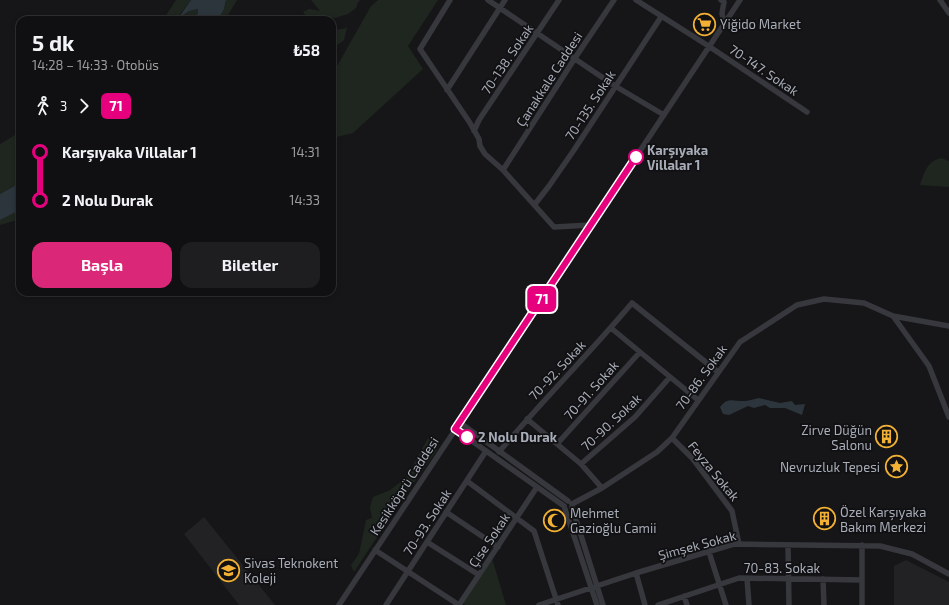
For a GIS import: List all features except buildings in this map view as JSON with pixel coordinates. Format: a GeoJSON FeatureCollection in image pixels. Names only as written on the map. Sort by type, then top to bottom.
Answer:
{"type":"FeatureCollection","features":[{"type":"Feature","properties":{"kind":"street"},"geometry":{"type":"LineString","coordinates":[[450,0],[420,49],[479,139],[480,146],[485,154],[503,170],[554,227],[591,225]]}},
{"type":"Feature","properties":{"kind":"street"},"geometry":{"type":"LineString","coordinates":[[488,0],[616,86],[664,115]]}},
{"type":"Feature","properties":{"kind":"street"},"geometry":{"type":"LineString","coordinates":[[448,90],[505,0]]}},
{"type":"Feature","properties":{"kind":"street","name":"70-138. Sokak"},"geometry":{"type":"LineString","coordinates":[[474,131],[479,120],[559,0]]}},
{"type":"Feature","properties":{"kind":"street","name":"Çanakkale Caddesi"},"geometry":{"type":"LineString","coordinates":[[503,170],[614,0]]}},
{"type":"Feature","properties":{"kind":"street","name":"70-147. Sokak"},"geometry":{"type":"LineString","coordinates":[[636,0],[710,47],[807,112]]}},
{"type":"Feature","properties":{"kind":"street","name":"Kesikköprü Caddesi"},"geometry":{"type":"LineString","coordinates":[[339,605],[740,0]]}},
{"type":"Feature","properties":{"kind":"street"},"geometry":{"type":"LineString","coordinates":[[940,0],[949,13]]}},
{"type":"Feature","properties":{"kind":"street"},"geometry":{"type":"LineString","coordinates":[[723,1],[722,13],[724,24]]}},
{"type":"Feature","properties":{"kind":"street","name":"70-135. Sokak"},"geometry":{"type":"LineString","coordinates":[[535,204],[570,156],[661,17]]}},
{"type":"Feature","properties":{"kind":"street","name":"70-86. Sokak"},"geometry":{"type":"LineString","coordinates":[[571,504],[602,488],[657,452],[672,438],[740,342],[797,305],[824,299],[864,302],[893,316]]}},
{"type":"Feature","properties":{"kind":"street","name":"70-92. Sokak"},"geometry":{"type":"LineString","coordinates":[[499,452],[527,418],[611,328],[632,303],[718,372]]}},
{"type":"Feature","properties":{"kind":"street"},"geometry":{"type":"LineString","coordinates":[[893,316],[948,327]]}},
{"type":"Feature","properties":{"kind":"street"},"geometry":{"type":"LineString","coordinates":[[893,316],[929,366],[949,417]]}},
{"type":"Feature","properties":{"kind":"street"},"geometry":{"type":"LineString","coordinates":[[611,328],[698,400]]}},
{"type":"Feature","properties":{"kind":"street","name":"70-91. Sokak"},"geometry":{"type":"LineString","coordinates":[[558,444],[640,352]]}},
{"type":"Feature","properties":{"kind":"street","name":"70-90. Sokak"},"geometry":{"type":"LineString","coordinates":[[582,464],[635,418],[670,377]]}},
{"type":"Feature","properties":{"kind":"street"},"geometry":{"type":"LineString","coordinates":[[527,418],[582,464],[602,488]]}},
{"type":"Feature","properties":{"kind":"street"},"geometry":{"type":"LineString","coordinates":[[459,422],[571,504],[594,587],[596,605]]}},
{"type":"Feature","properties":{"kind":"street"},"geometry":{"type":"LineString","coordinates":[[455,429],[564,508]]}},
{"type":"Feature","properties":{"kind":"street","name":"Feyza Sokak"},"geometry":{"type":"LineString","coordinates":[[672,438],[693,459],[732,511],[739,544]]}},
{"type":"Feature","properties":{"kind":"street","name":"70-93. Sokak"},"geometry":{"type":"LineString","coordinates":[[388,604],[486,451]]}},
{"type":"Feature","properties":{"kind":"street"},"geometry":{"type":"LineString","coordinates":[[467,481],[534,531],[558,602]]}},
{"type":"Feature","properties":{"kind":"street","name":"Çise Sokak"},"geometry":{"type":"LineString","coordinates":[[459,605],[537,487]]}},
{"type":"Feature","properties":{"kind":"street"},"geometry":{"type":"LineString","coordinates":[[571,504],[565,502],[564,508],[594,587],[603,605]]}},
{"type":"Feature","properties":{"kind":"street"},"geometry":{"type":"LineString","coordinates":[[446,512],[498,547]]}},
{"type":"Feature","properties":{"kind":"street"},"geometry":{"type":"LineString","coordinates":[[427,542],[479,575]]}},
{"type":"Feature","properties":{"kind":"street","name":"Şimşek Sokak"},"geometry":{"type":"LineString","coordinates":[[539,605],[558,602],[594,587],[636,573],[734,544],[880,546],[912,554],[949,574]]}},
{"type":"Feature","properties":{"kind":"street"},"geometry":{"type":"LineString","coordinates":[[788,545],[789,605]]}},
{"type":"Feature","properties":{"kind":"street"},"geometry":{"type":"LineString","coordinates":[[862,545],[862,605]]}},
{"type":"Feature","properties":{"kind":"street"},"geometry":{"type":"LineString","coordinates":[[375,550],[459,605]]}},
{"type":"Feature","properties":{"kind":"street"},"geometry":{"type":"LineString","coordinates":[[709,552],[726,605]]}},
{"type":"Feature","properties":{"kind":"street"},"geometry":{"type":"LineString","coordinates":[[636,573],[645,605]]}},
{"type":"Feature","properties":{"kind":"street","name":"70-83. Sokak"},"geometry":{"type":"LineString","coordinates":[[658,605],[739,578],[862,580]]}},
{"type":"Feature","properties":{"kind":"street"},"geometry":{"type":"LineString","coordinates":[[747,578],[748,605]]}},
{"type":"Feature","properties":{"kind":"street"},"geometry":{"type":"LineString","coordinates":[[823,579],[824,605]]}},
{"type":"Feature","properties":{"kind":"street"},"geometry":{"type":"LineString","coordinates":[[684,596],[687,605]]}},
{"type":"Feature","properties":{"kind":"shaded area"},"geometry":{"type":"Polygon","coordinates":[[[176,0],[191,0],[180,14],[182,16],[166,16],[176,0]]]}},
{"type":"Feature","properties":{"kind":"shaded area"},"geometry":{"type":"Polygon","coordinates":[[[191,0],[226,0],[220,16],[196,16],[198,9],[189,11],[180,16],[191,0]]]}},
{"type":"Feature","properties":{"kind":"shaded area"},"geometry":{"type":"Polygon","coordinates":[[[226,0],[237,0],[227,16],[220,16],[226,0]]]}},
{"type":"Feature","properties":{"kind":"shaded area"},"geometry":{"type":"Polygon","coordinates":[[[311,0],[361,0],[358,2],[356,8],[348,14],[336,18],[336,16],[306,16],[303,12],[309,9],[320,11],[311,0]]]}},
{"type":"Feature","properties":{"kind":"shaded area"},"geometry":{"type":"Polygon","coordinates":[[[378,0],[438,0],[408,46],[423,69],[353,133],[336,137],[336,68],[371,6],[378,0]]]}},
{"type":"Feature","properties":{"kind":"shaded area"},"geometry":{"type":"Polygon","coordinates":[[[198,9],[196,16],[182,16],[189,11],[198,9]]]}},
{"type":"Feature","properties":{"kind":"shaded area"},"geometry":{"type":"Polygon","coordinates":[[[347,28],[344,40],[336,46],[336,30],[347,28]]]}},
{"type":"Feature","properties":{"kind":"shaded area"},"geometry":{"type":"Polygon","coordinates":[[[16,134],[16,185],[0,194],[0,144],[16,134]]]}},
{"type":"Feature","properties":{"kind":"shaded area"},"geometry":{"type":"Polygon","coordinates":[[[941,158],[949,161],[949,187],[920,185],[929,165],[941,158]]]}},
{"type":"Feature","properties":{"kind":"shaded area"},"geometry":{"type":"Polygon","coordinates":[[[16,185],[16,212],[0,220],[0,194],[16,185]]]}},
{"type":"Feature","properties":{"kind":"shaded area"},"geometry":{"type":"Polygon","coordinates":[[[16,212],[16,220],[14,221],[0,225],[0,220],[16,212]]]}},
{"type":"Feature","properties":{"kind":"shaded area"},"geometry":{"type":"Polygon","coordinates":[[[759,398],[780,403],[792,401],[795,405],[805,404],[802,415],[785,408],[770,408],[765,405],[754,408],[748,406],[729,415],[723,414],[720,407],[726,402],[732,400],[746,401],[759,398]]]}},
{"type":"Feature","properties":{"kind":"shaded area"},"geometry":{"type":"Polygon","coordinates":[[[428,438],[437,450],[354,572],[351,565],[359,554],[366,520],[372,518],[370,507],[373,497],[390,490],[406,478],[428,438]]]}},
{"type":"Feature","properties":{"kind":"shaded area","name":"Sivas Teknokent Koleji"},"geometry":{"type":"Polygon","coordinates":[[[204,517],[275,605],[239,605],[184,534],[204,517]]]}},
{"type":"Feature","properties":{"kind":"shaded area"},"geometry":{"type":"Polygon","coordinates":[[[492,558],[506,605],[465,605],[462,602],[492,558]]]}},
{"type":"Feature","properties":{"kind":"shaded area"},"geometry":{"type":"Polygon","coordinates":[[[906,560],[949,582],[949,605],[894,605],[894,566],[906,560]]]}},
{"type":"Feature","properties":{"kind":"bus line","name":"71"},"geometry":{"type":"LineString","coordinates":[[467,437],[455,429],[636,157]]}},
{"type":"Feature","properties":{"kind":"place","name":"Yiğido Market"},"geometry":{"type":"Point","coordinates":[705,24]}},
{"type":"Feature","properties":{"kind":"place","name":"Karşıyaka Villalar 1"},"geometry":{"type":"Point","coordinates":[636,157]}},
{"type":"Feature","properties":{"kind":"place","name":"2 Nolu Durak"},"geometry":{"type":"Point","coordinates":[467,437]}},
{"type":"Feature","properties":{"kind":"place","name":"Zirve Düğün Salonu"},"geometry":{"type":"Point","coordinates":[887,437]}},
{"type":"Feature","properties":{"kind":"place","name":"Nevruzluk Tepesi"},"geometry":{"type":"Point","coordinates":[896,467]}},
{"type":"Feature","properties":{"kind":"place","name":"Özel Karşıyaka Bakım Merkezi"},"geometry":{"type":"Point","coordinates":[825,519]}},
{"type":"Feature","properties":{"kind":"place","name":"Mehmet Gazioğlu Camii"},"geometry":{"type":"Point","coordinates":[554,520]}},
{"type":"Feature","properties":{"kind":"place","name":"Sivas Teknokent Koleji"},"geometry":{"type":"Point","coordinates":[229,570]}}]}
